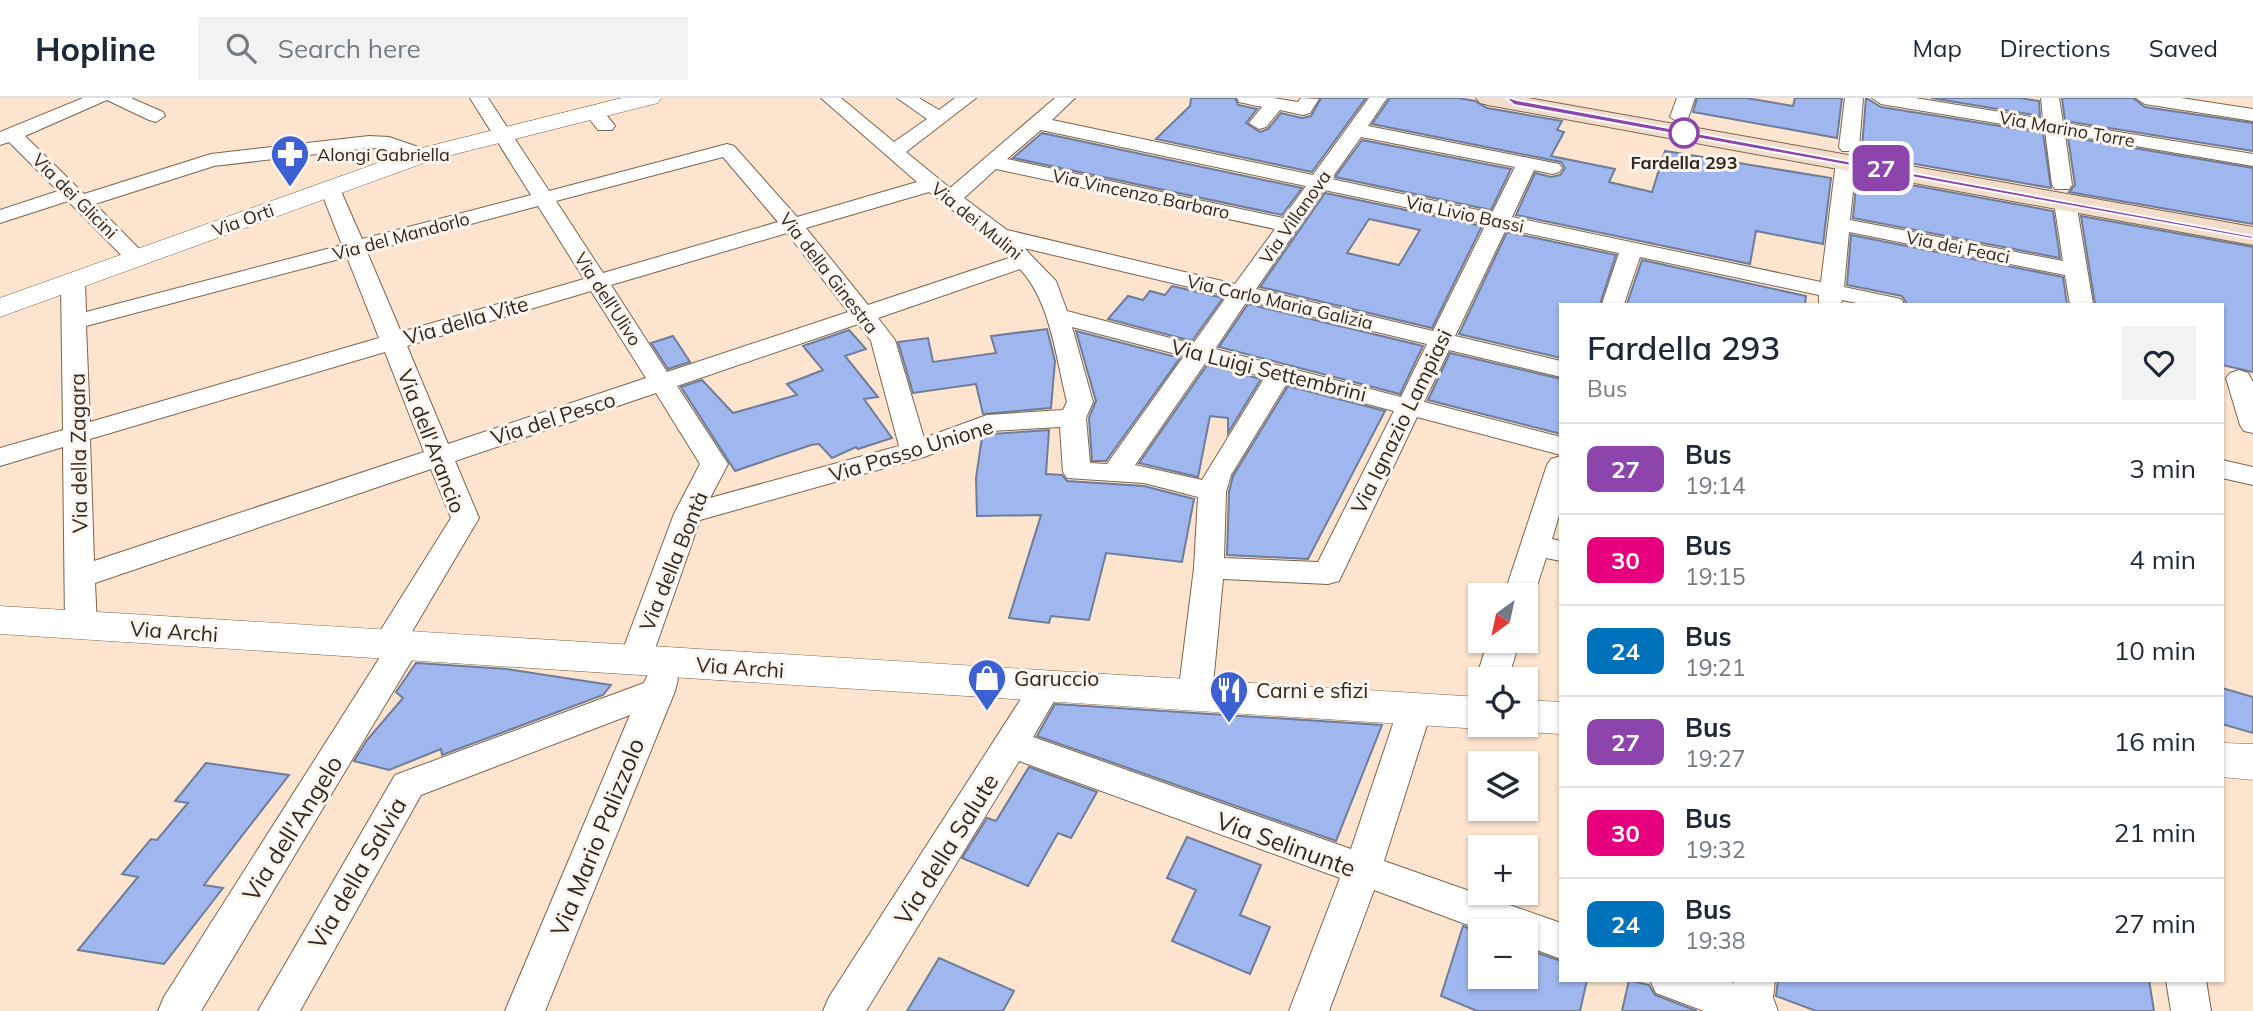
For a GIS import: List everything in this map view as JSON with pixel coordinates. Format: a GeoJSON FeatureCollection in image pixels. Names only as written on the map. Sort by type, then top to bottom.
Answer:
{"type":"FeatureCollection","features":[{"type":"Feature","properties":{"kind":"main road"},"geometry":{"type":"LineString","coordinates":[[1488,98],[1847,155],[2064,194],[2253,236]]}},
{"type":"Feature","properties":{"kind":"main road"},"geometry":{"type":"LineString","coordinates":[[1573,98],[1683,108],[1847,155]]}},
{"type":"Feature","properties":{"kind":"main road"},"geometry":{"type":"LineString","coordinates":[[2064,194],[2253,220]]}},
{"type":"Feature","properties":{"kind":"street"},"geometry":{"type":"LineString","coordinates":[[6,136],[99,98]]}},
{"type":"Feature","properties":{"kind":"street"},"geometry":{"type":"LineString","coordinates":[[115,98],[156,116]]}},
{"type":"Feature","properties":{"kind":"street","name":"Via dell'Ulivo"},"geometry":{"type":"LineString","coordinates":[[479,98],[714,464]]}},
{"type":"Feature","properties":{"kind":"street","name":"Via dei Mulini"},"geometry":{"type":"LineString","coordinates":[[830,98],[893,152],[999,235]]}},
{"type":"Feature","properties":{"kind":"street"},"geometry":{"type":"LineString","coordinates":[[906,98],[939,118]]}},
{"type":"Feature","properties":{"kind":"street"},"geometry":{"type":"LineString","coordinates":[[893,152],[967,98]]}},
{"type":"Feature","properties":{"kind":"street"},"geometry":{"type":"LineString","coordinates":[[942,191],[992,162],[1066,98]]}},
{"type":"Feature","properties":{"kind":"street"},"geometry":{"type":"LineString","coordinates":[[1246,98],[1303,109],[1310,99]]}},
{"type":"Feature","properties":{"kind":"street","name":"Via Villanova"},"geometry":{"type":"LineString","coordinates":[[1115,474],[1378,98]]}},
{"type":"Feature","properties":{"kind":"street"},"geometry":{"type":"LineString","coordinates":[[1831,298],[1854,98]]}},
{"type":"Feature","properties":{"kind":"street","name":"Via Marino Torre"},"geometry":{"type":"LineString","coordinates":[[1881,98],[2253,160]]}},
{"type":"Feature","properties":{"kind":"street"},"geometry":{"type":"LineString","coordinates":[[2050,98],[2081,303]]}},
{"type":"Feature","properties":{"kind":"street"},"geometry":{"type":"LineString","coordinates":[[2146,98],[2253,115]]}},
{"type":"Feature","properties":{"kind":"street","name":"Via Orti"},"geometry":{"type":"LineString","coordinates":[[0,308],[423,155],[503,134],[599,119],[638,99]]}},
{"type":"Feature","properties":{"kind":"street"},"geometry":{"type":"LineString","coordinates":[[1259,123],[1275,104]]}},
{"type":"Feature","properties":{"kind":"street","name":"Via Livio Bassi"},"geometry":{"type":"LineString","coordinates":[[1037,123],[1631,249],[1831,298],[1883,303]]}},
{"type":"Feature","properties":{"kind":"street"},"geometry":{"type":"LineString","coordinates":[[1356,130],[1552,168]]}},
{"type":"Feature","properties":{"kind":"street","name":"Via dei Glicini"},"geometry":{"type":"LineString","coordinates":[[6,136],[77,198],[137,258]]}},
{"type":"Feature","properties":{"kind":"street"},"geometry":{"type":"LineString","coordinates":[[0,217],[211,160],[369,142],[389,143],[423,155]]}},
{"type":"Feature","properties":{"kind":"street","name":"Via del Mandorlo"},"geometry":{"type":"LineString","coordinates":[[74,322],[727,150]]}},
{"type":"Feature","properties":{"kind":"street","name":"Via della Ginestra"},"geometry":{"type":"LineString","coordinates":[[727,150],[792,225],[883,340],[914,451]]}},
{"type":"Feature","properties":{"kind":"street","name":"Via Vincenzo Barbaro"},"geometry":{"type":"LineString","coordinates":[[992,162],[1289,226]]}},
{"type":"Feature","properties":{"kind":"street","name":"Via Ignazio Lampiasi"},"geometry":{"type":"LineString","coordinates":[[1209,568],[1328,573],[1527,163]]}},
{"type":"Feature","properties":{"kind":"street","name":"Via dell'Arancio"},"geometry":{"type":"LineString","coordinates":[[330,189],[465,518],[397,645]]}},
{"type":"Feature","properties":{"kind":"street","name":"Via della Vite"},"geometry":{"type":"LineString","coordinates":[[0,457],[792,225],[942,191]]}},
{"type":"Feature","properties":{"kind":"street","name":"Via dei Feaci"},"geometry":{"type":"LineString","coordinates":[[1839,224],[2076,271]]}},
{"type":"Feature","properties":{"kind":"street","name":"Via Carlo Maria Galizia"},"geometry":{"type":"LineString","coordinates":[[999,235],[1029,253],[1242,293],[1559,369]]}},
{"type":"Feature","properties":{"kind":"street"},"geometry":{"type":"LineString","coordinates":[[1613,303],[1631,249]]}},
{"type":"Feature","properties":{"kind":"street","name":"Via dei Mulini"},"geometry":{"type":"LineString","coordinates":[[1029,253],[1044,281],[1057,316],[1080,402],[1073,418]]}},
{"type":"Feature","properties":{"kind":"street","name":"Via del Pesco"},"geometry":{"type":"LineString","coordinates":[[80,577],[862,315],[1029,253]]}},
{"type":"Feature","properties":{"kind":"street","name":"Via della Zagara"},"geometry":{"type":"LineString","coordinates":[[73,282],[81,625]]}},
{"type":"Feature","properties":{"kind":"street","name":"Via Luigi Settembrini"},"geometry":{"type":"LineString","coordinates":[[1057,316],[1559,445]]}},
{"type":"Feature","properties":{"kind":"street"},"geometry":{"type":"LineString","coordinates":[[1195,695],[1209,568],[1212,492],[1217,475],[1280,373]]}},
{"type":"Feature","properties":{"kind":"street"},"geometry":{"type":"LineString","coordinates":[[2238,378],[2253,425]]}},
{"type":"Feature","properties":{"kind":"street"},"geometry":{"type":"LineString","coordinates":[[1073,418],[1077,472],[1144,474],[1212,492]]}},
{"type":"Feature","properties":{"kind":"street","name":"Via Passo Unione"},"geometry":{"type":"LineString","coordinates":[[688,514],[914,451],[987,423],[1073,418]]}},
{"type":"Feature","properties":{"kind":"street","name":"Via della Bontà"},"geometry":{"type":"LineString","coordinates":[[653,671],[688,514],[714,464]]}},
{"type":"Feature","properties":{"kind":"street"},"geometry":{"type":"LineString","coordinates":[[2224,469],[2253,476]]}},
{"type":"Feature","properties":{"kind":"street"},"geometry":{"type":"LineString","coordinates":[[1526,583],[1548,548],[1559,478]]}},
{"type":"Feature","properties":{"kind":"street","name":"Via Archi"},"geometry":{"type":"LineString","coordinates":[[4,624],[81,625],[397,645],[653,671],[1047,686],[1468,712]]}},
{"type":"Feature","properties":{"kind":"street","name":"Via dell'Angelo"},"geometry":{"type":"LineString","coordinates":[[178,1011],[397,645]]}},
{"type":"Feature","properties":{"kind":"street","name":"Via della Salvia"},"geometry":{"type":"LineString","coordinates":[[278,1011],[408,785],[653,671]]}},
{"type":"Feature","properties":{"kind":"street","name":"Via Mario Palizzolo"},"geometry":{"type":"LineString","coordinates":[[525,1011],[653,671]]}},
{"type":"Feature","properties":{"kind":"street","name":"Via della Salute"},"geometry":{"type":"LineString","coordinates":[[843,1011],[1047,686]]}},
{"type":"Feature","properties":{"kind":"street"},"geometry":{"type":"LineString","coordinates":[[1309,1011],[1362,871],[1415,709]]}},
{"type":"Feature","properties":{"kind":"street"},"geometry":{"type":"LineString","coordinates":[[1538,717],[1559,718]]}},
{"type":"Feature","properties":{"kind":"street","name":"Via Selinunte"},"geometry":{"type":"LineString","coordinates":[[1012,744],[1559,940]]}},
{"type":"Feature","properties":{"kind":"street"},"geometry":{"type":"LineString","coordinates":[[2224,760],[2253,762]]}},
{"type":"Feature","properties":{"kind":"street"},"geometry":{"type":"LineString","coordinates":[[1677,982],[1754,1003]]}},
{"type":"Feature","properties":{"kind":"street"},"geometry":{"type":"LineString","coordinates":[[2186,982],[2191,1011]]}},
{"type":"Feature","properties":{"kind":"building"},"geometry":{"type":"Polygon","coordinates":[[[1191,98],[1235,98],[1238,105],[1257,109],[1246,123],[1260,132],[1268,129],[1281,113],[1302,118],[1311,116],[1321,98],[1366,98],[1312,172],[1156,139],[1190,106],[1191,98]]]}},
{"type":"Feature","properties":{"kind":"building"},"geometry":{"type":"Polygon","coordinates":[[[1390,98],[1458,98],[1475,101],[1487,108],[1562,121],[1557,130],[1564,132],[1551,156],[1615,169],[1609,182],[1652,192],[1665,151],[1831,178],[1823,244],[1756,231],[1750,264],[1516,215],[1535,173],[1551,177],[1560,175],[1565,168],[1561,162],[1372,124],[1390,98]]]}},
{"type":"Feature","properties":{"kind":"building"},"geometry":{"type":"Polygon","coordinates":[[[1697,98],[1746,98],[1793,106],[1795,98],[1842,98],[1837,138],[1693,112],[1697,98]]]}},
{"type":"Feature","properties":{"kind":"building"},"geometry":{"type":"Polygon","coordinates":[[[1866,98],[1881,107],[2043,133],[2051,188],[1859,154],[1862,147],[1866,98]]]}},
{"type":"Feature","properties":{"kind":"building"},"geometry":{"type":"Polygon","coordinates":[[[1931,98],[2020,98],[2039,101],[2040,116],[1931,98]]]}},
{"type":"Feature","properties":{"kind":"building"},"geometry":{"type":"Polygon","coordinates":[[[2062,98],[2133,98],[2145,107],[2253,123],[2253,151],[2065,121],[2062,98]]]}},
{"type":"Feature","properties":{"kind":"building"},"geometry":{"type":"Polygon","coordinates":[[[1042,133],[1302,188],[1282,215],[1013,158],[1042,133]]]}},
{"type":"Feature","properties":{"kind":"building"},"geometry":{"type":"Polygon","coordinates":[[[2068,137],[2253,168],[2253,224],[2069,192],[2075,185],[2068,137]]]}},
{"type":"Feature","properties":{"kind":"building"},"geometry":{"type":"Polygon","coordinates":[[[1362,140],[1511,169],[1491,210],[1335,177],[1362,140]]]}},
{"type":"Feature","properties":{"kind":"building"},"geometry":{"type":"Polygon","coordinates":[[[1857,175],[2053,211],[2060,258],[1853,218],[1857,175]]]}},
{"type":"Feature","properties":{"kind":"building"},"geometry":{"type":"Polygon","coordinates":[[[1325,193],[1482,226],[1432,328],[1260,287],[1325,193]],[[1369,219],[1347,253],[1399,265],[1420,230],[1369,219]]]}},
{"type":"Feature","properties":{"kind":"building"},"geometry":{"type":"Polygon","coordinates":[[[2081,216],[2253,247],[2253,372],[2224,365],[2224,303],[2095,303],[2081,216]]]}},
{"type":"Feature","properties":{"kind":"building"},"geometry":{"type":"Polygon","coordinates":[[[1507,232],[1616,255],[1600,303],[1559,303],[1559,358],[1459,334],[1507,232]]]}},
{"type":"Feature","properties":{"kind":"building"},"geometry":{"type":"Polygon","coordinates":[[[1851,235],[2063,277],[2067,303],[1906,303],[1902,296],[1847,285],[1851,235]]]}},
{"type":"Feature","properties":{"kind":"building"},"geometry":{"type":"Polygon","coordinates":[[[1642,260],[1806,296],[1805,303],[1627,303],[1642,260]]]}},
{"type":"Feature","properties":{"kind":"building"},"geometry":{"type":"Polygon","coordinates":[[[1172,286],[1223,298],[1192,341],[1108,319],[1128,296],[1143,300],[1150,291],[1165,295],[1172,286]]]}},
{"type":"Feature","properties":{"kind":"building"},"geometry":{"type":"Polygon","coordinates":[[[1248,304],[1423,346],[1400,394],[1219,347],[1248,304]]]}},
{"type":"Feature","properties":{"kind":"building"},"geometry":{"type":"Polygon","coordinates":[[[1047,329],[1055,361],[1051,408],[983,414],[976,384],[913,393],[898,342],[928,338],[933,362],[996,353],[991,336],[1047,329]]]}},
{"type":"Feature","properties":{"kind":"building"},"geometry":{"type":"Polygon","coordinates":[[[849,330],[866,349],[845,356],[878,397],[864,399],[892,438],[858,449],[856,447],[832,458],[819,444],[811,445],[735,471],[681,387],[702,380],[733,413],[797,395],[787,384],[823,370],[803,346],[849,330]]]}},
{"type":"Feature","properties":{"kind":"building"},"geometry":{"type":"Polygon","coordinates":[[[1076,331],[1180,358],[1106,461],[1092,461],[1089,418],[1096,401],[1076,331]]]}},
{"type":"Feature","properties":{"kind":"building"},"geometry":{"type":"Polygon","coordinates":[[[673,336],[690,362],[668,369],[651,343],[673,336]]]}},
{"type":"Feature","properties":{"kind":"building"},"geometry":{"type":"Polygon","coordinates":[[[1450,353],[1559,379],[1559,433],[1428,400],[1450,353]]]}},
{"type":"Feature","properties":{"kind":"building"},"geometry":{"type":"Polygon","coordinates":[[[1207,365],[1261,379],[1228,433],[1228,418],[1210,416],[1198,477],[1139,463],[1207,365]]]}},
{"type":"Feature","properties":{"kind":"building"},"geometry":{"type":"Polygon","coordinates":[[[1288,386],[1385,411],[1308,559],[1227,555],[1229,492],[1233,476],[1288,386]]]}},
{"type":"Feature","properties":{"kind":"building"},"geometry":{"type":"Polygon","coordinates":[[[1049,430],[1046,474],[1062,475],[1067,481],[1144,486],[1194,499],[1182,562],[1106,553],[1089,620],[1051,616],[1049,623],[1009,618],[1041,515],[977,516],[976,478],[982,437],[1049,430]]]}},
{"type":"Feature","properties":{"kind":"building"},"geometry":{"type":"Polygon","coordinates":[[[416,663],[507,669],[611,685],[603,695],[442,755],[441,749],[389,770],[354,761],[367,740],[403,698],[396,692],[416,663]]]}},
{"type":"Feature","properties":{"kind":"building"},"geometry":{"type":"Polygon","coordinates":[[[2224,689],[2253,697],[2253,733],[2224,725],[2224,689]]]}},
{"type":"Feature","properties":{"kind":"building"},"geometry":{"type":"Polygon","coordinates":[[[1055,704],[1382,725],[1336,841],[1037,736],[1055,704]]]}},
{"type":"Feature","properties":{"kind":"building"},"geometry":{"type":"Polygon","coordinates":[[[206,763],[289,775],[204,885],[223,888],[164,964],[78,950],[138,877],[122,874],[151,839],[157,840],[188,803],[175,801],[206,763]]]}},
{"type":"Feature","properties":{"kind":"building"},"geometry":{"type":"Polygon","coordinates":[[[1029,767],[1097,792],[1071,838],[1058,833],[1028,886],[962,858],[987,818],[996,821],[1029,767]]]}},
{"type":"Feature","properties":{"kind":"building"},"geometry":{"type":"Polygon","coordinates":[[[1187,837],[1261,865],[1240,915],[1270,927],[1250,974],[1172,941],[1196,890],[1167,878],[1187,837]]]}},
{"type":"Feature","properties":{"kind":"building"},"geometry":{"type":"Polygon","coordinates":[[[1463,926],[1468,928],[1468,989],[1538,989],[1538,953],[1559,960],[1559,982],[1587,982],[1580,1011],[1477,1011],[1441,996],[1463,926]]]}},
{"type":"Feature","properties":{"kind":"building"},"geometry":{"type":"Polygon","coordinates":[[[939,958],[1014,991],[1003,1011],[907,1011],[939,958]]]}},
{"type":"Feature","properties":{"kind":"building"},"geometry":{"type":"Polygon","coordinates":[[[1629,982],[1637,982],[1649,985],[1655,995],[1697,1011],[1622,1011],[1629,982]]]}},
{"type":"Feature","properties":{"kind":"building"},"geometry":{"type":"Polygon","coordinates":[[[1778,982],[2149,982],[2154,1011],[1816,1011],[1776,996],[1778,982]]]}},
{"type":"Feature","properties":{"kind":"bus line","name":"27"},"geometry":{"type":"LineString","coordinates":[[1511,98],[1514,103],[2253,236]]}},
{"type":"Feature","properties":{"kind":"place","name":"Fardella 293"},"geometry":{"type":"Point","coordinates":[1684,133]}},
{"type":"Feature","properties":{"kind":"place","name":"Alongi Gabriella"},"geometry":{"type":"Point","coordinates":[290,188]}},
{"type":"Feature","properties":{"kind":"place","name":"Garuccio"},"geometry":{"type":"Point","coordinates":[987,712]}},
{"type":"Feature","properties":{"kind":"place","name":"Carni e sfizi"},"geometry":{"type":"Point","coordinates":[1229,724]}}]}
